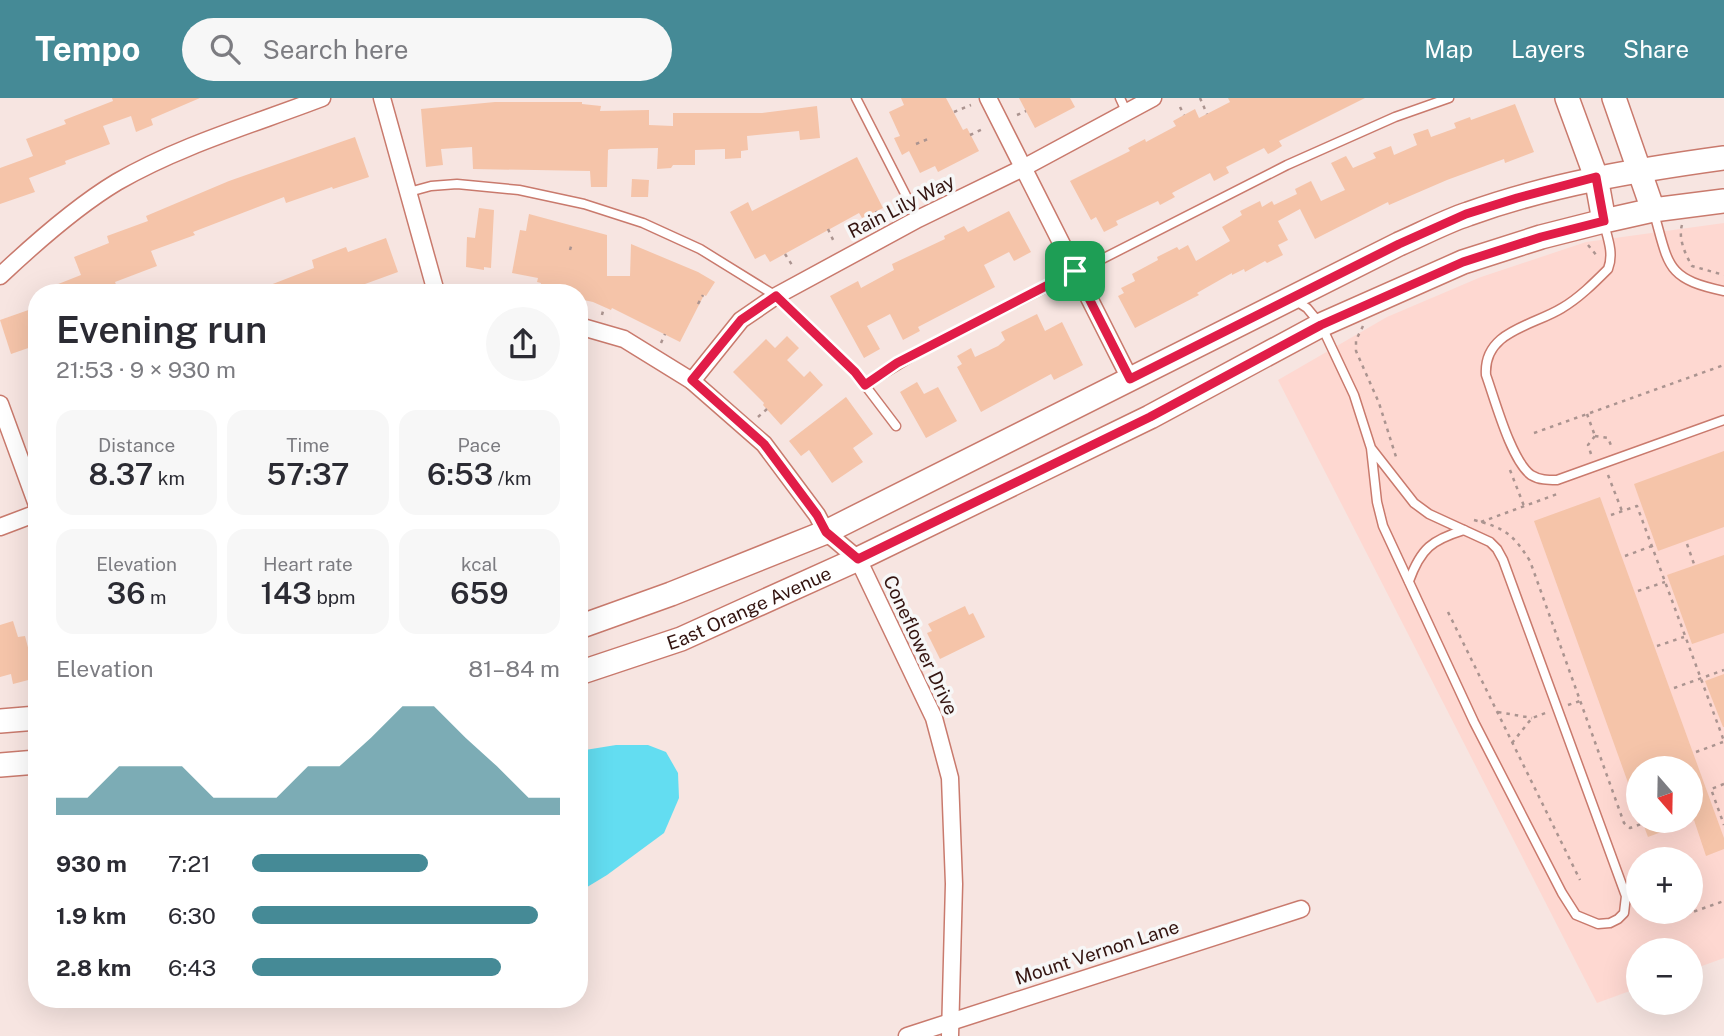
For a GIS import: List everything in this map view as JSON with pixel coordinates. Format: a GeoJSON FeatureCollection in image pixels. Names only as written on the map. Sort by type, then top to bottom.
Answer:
{"type":"FeatureCollection","features":[{"type":"Feature","properties":{"kind":"street"},"geometry":{"type":"LineString","coordinates":[[0,276],[29,248],[116,183],[162,158],[322,98]]}},
{"type":"Feature","properties":{"kind":"street"},"geometry":{"type":"LineString","coordinates":[[382,98],[434,284]]}},
{"type":"Feature","properties":{"kind":"street"},"geometry":{"type":"LineString","coordinates":[[988,98],[1130,379]]}},
{"type":"Feature","properties":{"kind":"street","name":"Rain Lily Way"},"geometry":{"type":"LineString","coordinates":[[692,380],[741,320],[776,296],[918,219],[1023,168],[1123,105],[1153,98]]}},
{"type":"Feature","properties":{"kind":"street"},"geometry":{"type":"LineString","coordinates":[[1567,98],[1596,177],[1604,221]]}},
{"type":"Feature","properties":{"kind":"street"},"geometry":{"type":"LineString","coordinates":[[1614,98],[1641,169],[1653,210]]}},
{"type":"Feature","properties":{"kind":"street","name":"East Orange Avenue"},"geometry":{"type":"LineString","coordinates":[[588,624],[826,532],[1399,244],[1466,214],[1596,177],[1724,159]]}},
{"type":"Feature","properties":{"kind":"street","name":"East Orange Avenue"},"geometry":{"type":"LineString","coordinates":[[588,670],[681,639],[858,559],[1150,417],[1321,325],[1463,262],[1541,237],[1604,221],[1653,210],[1724,201]]}},
{"type":"Feature","properties":{"kind":"street","name":"Coneflower Drive"},"geometry":{"type":"LineString","coordinates":[[588,328],[624,338],[692,380],[764,444],[817,515],[826,532],[858,559],[934,718],[950,778],[954,884],[950,1029]]}},
{"type":"Feature","properties":{"kind":"street"},"geometry":{"type":"LineString","coordinates":[[0,404],[28,480]]}},
{"type":"Feature","properties":{"kind":"street"},"geometry":{"type":"LineString","coordinates":[[858,559],[859,521],[864,513]]}},
{"type":"Feature","properties":{"kind":"street"},"geometry":{"type":"LineString","coordinates":[[0,527],[28,516]]}},
{"type":"Feature","properties":{"kind":"street"},"geometry":{"type":"LineString","coordinates":[[0,721],[28,719]]}},
{"type":"Feature","properties":{"kind":"street"},"geometry":{"type":"LineString","coordinates":[[0,765],[28,763]]}},
{"type":"Feature","properties":{"kind":"street","name":"Mount Vernon Lane"},"geometry":{"type":"LineString","coordinates":[[906,1036],[950,1029],[1301,909]]}},
{"type":"Feature","properties":{"kind":"lane"},"geometry":{"type":"LineString","coordinates":[[856,98],[918,219]]}},
{"type":"Feature","properties":{"kind":"lane"},"geometry":{"type":"LineString","coordinates":[[865,385],[897,363],[1287,165],[1395,117],[1445,99]]}},
{"type":"Feature","properties":{"kind":"lane"},"geometry":{"type":"LineString","coordinates":[[409,192],[432,186],[457,184],[520,190],[584,204],[643,223],[700,249],[776,296],[855,372],[896,426]]}},
{"type":"Feature","properties":{"kind":"lane"},"geometry":{"type":"LineString","coordinates":[[1653,210],[1674,270],[1695,285],[1724,291]]}},
{"type":"Feature","properties":{"kind":"lane"},"geometry":{"type":"LineString","coordinates":[[1604,221],[1610,244],[1611,262],[1608,269],[1565,307],[1504,336],[1490,351],[1485,364],[1486,375],[1516,458],[1530,474],[1539,479],[1557,480],[1724,420]]}},
{"type":"Feature","properties":{"kind":"lane"},"geometry":{"type":"LineString","coordinates":[[1292,298],[1307,308],[1321,325],[1354,395],[1371,447],[1377,502],[1383,526],[1474,722],[1576,915],[1587,921],[1611,923],[1624,913],[1626,896],[1513,584],[1497,549],[1490,542],[1429,514],[1414,503],[1371,447]]}},
{"type":"Feature","properties":{"kind":"lane"},"geometry":{"type":"LineString","coordinates":[[1409,581],[1416,561],[1427,547],[1441,537],[1464,530]]}},
{"type":"Feature","properties":{"kind":"path"},"geometry":{"type":"LineString","coordinates":[[1200,98],[1207,114]]}},
{"type":"Feature","properties":{"kind":"path"},"geometry":{"type":"LineString","coordinates":[[954,112],[971,105]]}},
{"type":"Feature","properties":{"kind":"path"},"geometry":{"type":"LineString","coordinates":[[1180,107],[1184,115]]}},
{"type":"Feature","properties":{"kind":"path"},"geometry":{"type":"LineString","coordinates":[[1017,116],[1026,111]]}},
{"type":"Feature","properties":{"kind":"path"},"geometry":{"type":"LineString","coordinates":[[970,135],[983,129]]}},
{"type":"Feature","properties":{"kind":"path"},"geometry":{"type":"LineString","coordinates":[[916,144],[928,139]]}},
{"type":"Feature","properties":{"kind":"path"},"geometry":{"type":"LineString","coordinates":[[876,211],[881,221]]}},
{"type":"Feature","properties":{"kind":"path"},"geometry":{"type":"LineString","coordinates":[[1684,220],[1680,232],[1686,256],[1692,266],[1724,275]]}},
{"type":"Feature","properties":{"kind":"path"},"geometry":{"type":"LineString","coordinates":[[828,229],[835,244]]}},
{"type":"Feature","properties":{"kind":"path"},"geometry":{"type":"LineString","coordinates":[[1581,240],[1596,253],[1598,259]]}},
{"type":"Feature","properties":{"kind":"path"},"geometry":{"type":"LineString","coordinates":[[570,250],[572,243]]}},
{"type":"Feature","properties":{"kind":"path"},"geometry":{"type":"LineString","coordinates":[[785,254],[792,265]]}},
{"type":"Feature","properties":{"kind":"path"},"geometry":{"type":"LineString","coordinates":[[698,304],[703,295]]}},
{"type":"Feature","properties":{"kind":"path"},"geometry":{"type":"LineString","coordinates":[[602,315],[604,307]]}},
{"type":"Feature","properties":{"kind":"path"},"geometry":{"type":"LineString","coordinates":[[661,343],[665,334]]}},
{"type":"Feature","properties":{"kind":"path"},"geometry":{"type":"LineString","coordinates":[[1534,433],[1724,365]]}},
{"type":"Feature","properties":{"kind":"path"},"geometry":{"type":"LineString","coordinates":[[758,417],[767,409]]}},
{"type":"Feature","properties":{"kind":"path"},"geometry":{"type":"LineString","coordinates":[[1587,414],[1595,436]]}},
{"type":"Feature","properties":{"kind":"path"},"geometry":{"type":"LineString","coordinates":[[1509,467],[1524,506]]}},
{"type":"Feature","properties":{"kind":"path"},"geometry":{"type":"LineString","coordinates":[[1608,475],[1622,511]]}},
{"type":"Feature","properties":{"kind":"path"},"geometry":{"type":"LineString","coordinates":[[1611,515],[1637,506],[1724,741],[1696,752]]}},
{"type":"Feature","properties":{"kind":"path"},"geometry":{"type":"LineString","coordinates":[[1687,544],[1694,564]]}},
{"type":"Feature","properties":{"kind":"path"},"geometry":{"type":"LineString","coordinates":[[1625,556],[1652,546]]}},
{"type":"Feature","properties":{"kind":"path"},"geometry":{"type":"LineString","coordinates":[[1638,591],[1665,582]]}},
{"type":"Feature","properties":{"kind":"path"},"geometry":{"type":"LineString","coordinates":[[1448,612],[1580,880]]}},
{"type":"Feature","properties":{"kind":"path"},"geometry":{"type":"LineString","coordinates":[[1657,646],[1685,637]]}},
{"type":"Feature","properties":{"kind":"path"},"geometry":{"type":"LineString","coordinates":[[1674,688],[1724,670]]}},
{"type":"Feature","properties":{"kind":"path"},"geometry":{"type":"LineString","coordinates":[[1496,712],[1532,718],[1512,743]]}},
{"type":"Feature","properties":{"kind":"path"},"geometry":{"type":"LineString","coordinates":[[1724,784],[1711,789],[1724,825]]}},
{"type":"Feature","properties":{"kind":"path"},"geometry":{"type":"LineString","coordinates":[[1703,908],[1724,901]]}},
{"type":"Feature","properties":{"kind":"shaded area"},"geometry":{"type":"Polygon","coordinates":[[[1724,223],[1724,958],[1703,966],[1703,938],[1626,938],[1626,992],[1597,1003],[1278,380],[1387,317],[1481,277],[1586,242],[1724,223]]]}},
{"type":"Feature","properties":{"kind":"water"},"geometry":{"type":"Polygon","coordinates":[[[616,745],[648,745],[666,752],[678,773],[679,798],[664,833],[588,887],[588,750],[616,745]]]}},
{"type":"Feature","properties":{"kind":"building"},"geometry":{"type":"Polygon","coordinates":[[[112,98],[200,98],[151,119],[153,125],[136,132],[131,116],[103,126],[110,144],[29,178],[35,192],[0,204],[0,168],[33,156],[26,139],[66,124],[64,120],[113,101],[112,98]]]}},
{"type":"Feature","properties":{"kind":"building"},"geometry":{"type":"Polygon","coordinates":[[[901,98],[946,98],[963,130],[967,128],[979,151],[938,172],[935,166],[920,173],[909,151],[902,155],[894,138],[900,136],[889,112],[904,105],[901,98]]]}},
{"type":"Feature","properties":{"kind":"building"},"geometry":{"type":"Polygon","coordinates":[[[1019,98],[1070,98],[1075,107],[1035,128],[1019,98]]]}},
{"type":"Feature","properties":{"kind":"building"},"geometry":{"type":"Polygon","coordinates":[[[1228,98],[1365,98],[1279,141],[1282,146],[1274,151],[1268,154],[1264,148],[1226,167],[1229,173],[1214,181],[1210,173],[1172,193],[1175,197],[1160,205],[1158,201],[1116,221],[1118,225],[1104,232],[1096,217],[1091,220],[1070,181],[1130,151],[1128,148],[1145,139],[1146,142],[1176,126],[1173,121],[1195,109],[1199,118],[1230,102],[1228,98]]]}},
{"type":"Feature","properties":{"kind":"building"},"geometry":{"type":"Polygon","coordinates":[[[495,102],[582,102],[601,106],[600,111],[649,110],[649,125],[673,126],[673,113],[762,113],[817,106],[820,138],[800,140],[799,131],[747,136],[748,150],[741,151],[741,158],[725,159],[725,149],[695,150],[695,165],[673,165],[671,168],[657,169],[658,148],[610,149],[607,187],[591,187],[590,171],[473,169],[472,147],[441,149],[443,165],[426,167],[421,109],[495,102]]]}},
{"type":"Feature","properties":{"kind":"building"},"geometry":{"type":"Polygon","coordinates":[[[1515,104],[1534,152],[1505,163],[1504,159],[1389,205],[1388,202],[1315,239],[1300,209],[1278,221],[1288,240],[1278,245],[1283,255],[1245,272],[1244,269],[1232,273],[1197,293],[1199,295],[1135,328],[1118,296],[1124,293],[1121,288],[1135,281],[1132,274],[1158,260],[1157,257],[1177,247],[1179,250],[1188,245],[1196,261],[1230,241],[1222,227],[1242,215],[1240,211],[1260,201],[1262,207],[1272,201],[1274,205],[1297,194],[1295,189],[1311,181],[1321,201],[1345,190],[1331,163],[1346,156],[1353,168],[1376,158],[1373,153],[1391,146],[1394,155],[1417,145],[1413,134],[1428,129],[1431,137],[1456,128],[1454,123],[1470,117],[1471,120],[1515,104]]]}},
{"type":"Feature","properties":{"kind":"building"},"geometry":{"type":"Polygon","coordinates":[[[355,137],[369,177],[286,203],[284,197],[193,232],[195,235],[151,251],[157,266],[115,282],[116,284],[58,284],[81,275],[74,257],[109,243],[107,236],[148,221],[146,216],[229,181],[355,137]]]}},
{"type":"Feature","properties":{"kind":"building"},"geometry":{"type":"Polygon","coordinates":[[[857,157],[883,208],[862,218],[859,213],[770,262],[765,254],[755,259],[730,212],[748,202],[752,211],[857,157]]]}},
{"type":"Feature","properties":{"kind":"building"},"geometry":{"type":"Polygon","coordinates":[[[632,179],[649,180],[648,197],[631,197],[632,179]]]}},
{"type":"Feature","properties":{"kind":"building"},"geometry":{"type":"Polygon","coordinates":[[[479,208],[494,210],[491,268],[484,267],[484,270],[466,267],[467,237],[475,238],[479,208]]]}},
{"type":"Feature","properties":{"kind":"building"},"geometry":{"type":"Polygon","coordinates":[[[1009,211],[1031,252],[1014,261],[1009,252],[984,265],[995,287],[918,327],[920,331],[903,340],[890,314],[867,326],[880,349],[864,358],[830,296],[858,281],[861,288],[894,270],[892,264],[945,239],[944,236],[964,226],[968,232],[1009,211]]]}},
{"type":"Feature","properties":{"kind":"building"},"geometry":{"type":"Polygon","coordinates":[[[529,214],[607,235],[607,276],[630,276],[631,244],[698,272],[715,282],[706,296],[704,295],[680,342],[612,308],[611,310],[588,301],[588,284],[541,284],[537,282],[538,278],[512,273],[520,230],[526,231],[529,214]]]}},
{"type":"Feature","properties":{"kind":"building"},"geometry":{"type":"Polygon","coordinates":[[[386,238],[398,272],[365,284],[273,284],[314,268],[312,260],[346,247],[348,252],[386,238]]]}},
{"type":"Feature","properties":{"kind":"building"},"geometry":{"type":"Polygon","coordinates":[[[28,310],[28,348],[11,354],[0,320],[28,310]]]}},
{"type":"Feature","properties":{"kind":"building"},"geometry":{"type":"Polygon","coordinates":[[[1037,314],[1045,331],[1062,322],[1083,365],[1054,380],[1051,374],[981,412],[957,367],[962,364],[957,356],[971,348],[975,357],[998,346],[1005,340],[1001,332],[1037,314]]]}},
{"type":"Feature","properties":{"kind":"building"},"geometry":{"type":"Polygon","coordinates":[[[787,336],[799,348],[787,360],[804,377],[810,371],[823,385],[781,425],[764,403],[733,372],[766,339],[775,348],[787,336]]]}},
{"type":"Feature","properties":{"kind":"building"},"geometry":{"type":"Polygon","coordinates":[[[917,382],[924,394],[938,387],[957,421],[926,438],[900,392],[917,382]]]}},
{"type":"Feature","properties":{"kind":"building"},"geometry":{"type":"Polygon","coordinates":[[[846,397],[873,434],[853,448],[863,462],[832,483],[809,450],[801,456],[789,441],[846,397]]]}},
{"type":"Feature","properties":{"kind":"building"},"geometry":{"type":"Polygon","coordinates":[[[1724,451],[1724,527],[1658,551],[1634,484],[1724,451]]]}},
{"type":"Feature","properties":{"kind":"building"},"geometry":{"type":"Polygon","coordinates":[[[1600,497],[1694,756],[1626,756],[1626,777],[1534,521],[1600,497]]]}},
{"type":"Feature","properties":{"kind":"building"},"geometry":{"type":"Polygon","coordinates":[[[1724,555],[1724,633],[1692,644],[1667,575],[1724,555]]]}},
{"type":"Feature","properties":{"kind":"building"},"geometry":{"type":"Polygon","coordinates":[[[965,606],[969,615],[973,613],[985,637],[940,659],[927,633],[932,631],[928,624],[965,606]]]}},
{"type":"Feature","properties":{"kind":"building"},"geometry":{"type":"Polygon","coordinates":[[[13,621],[18,637],[25,636],[28,647],[28,680],[13,684],[11,674],[0,677],[0,625],[13,621]]]}},
{"type":"Feature","properties":{"kind":"building"},"geometry":{"type":"Polygon","coordinates":[[[1724,674],[1724,727],[1723,727],[1705,681],[1724,674]]]}},
{"type":"Feature","properties":{"kind":"building"},"geometry":{"type":"Polygon","coordinates":[[[1703,780],[1724,838],[1724,849],[1706,856],[1698,833],[1703,833],[1703,780]]]}},
{"type":"Feature","properties":{"kind":"route"},"geometry":{"type":"LineString","coordinates":[[1596,177],[1604,221],[1541,237],[1463,262],[1321,325],[1150,417],[858,559],[826,532],[817,515],[764,444],[692,380],[741,320],[776,296],[855,372],[865,385],[897,363],[1075,271],[1130,379],[1399,244],[1466,214],[1596,177]]}}]}
